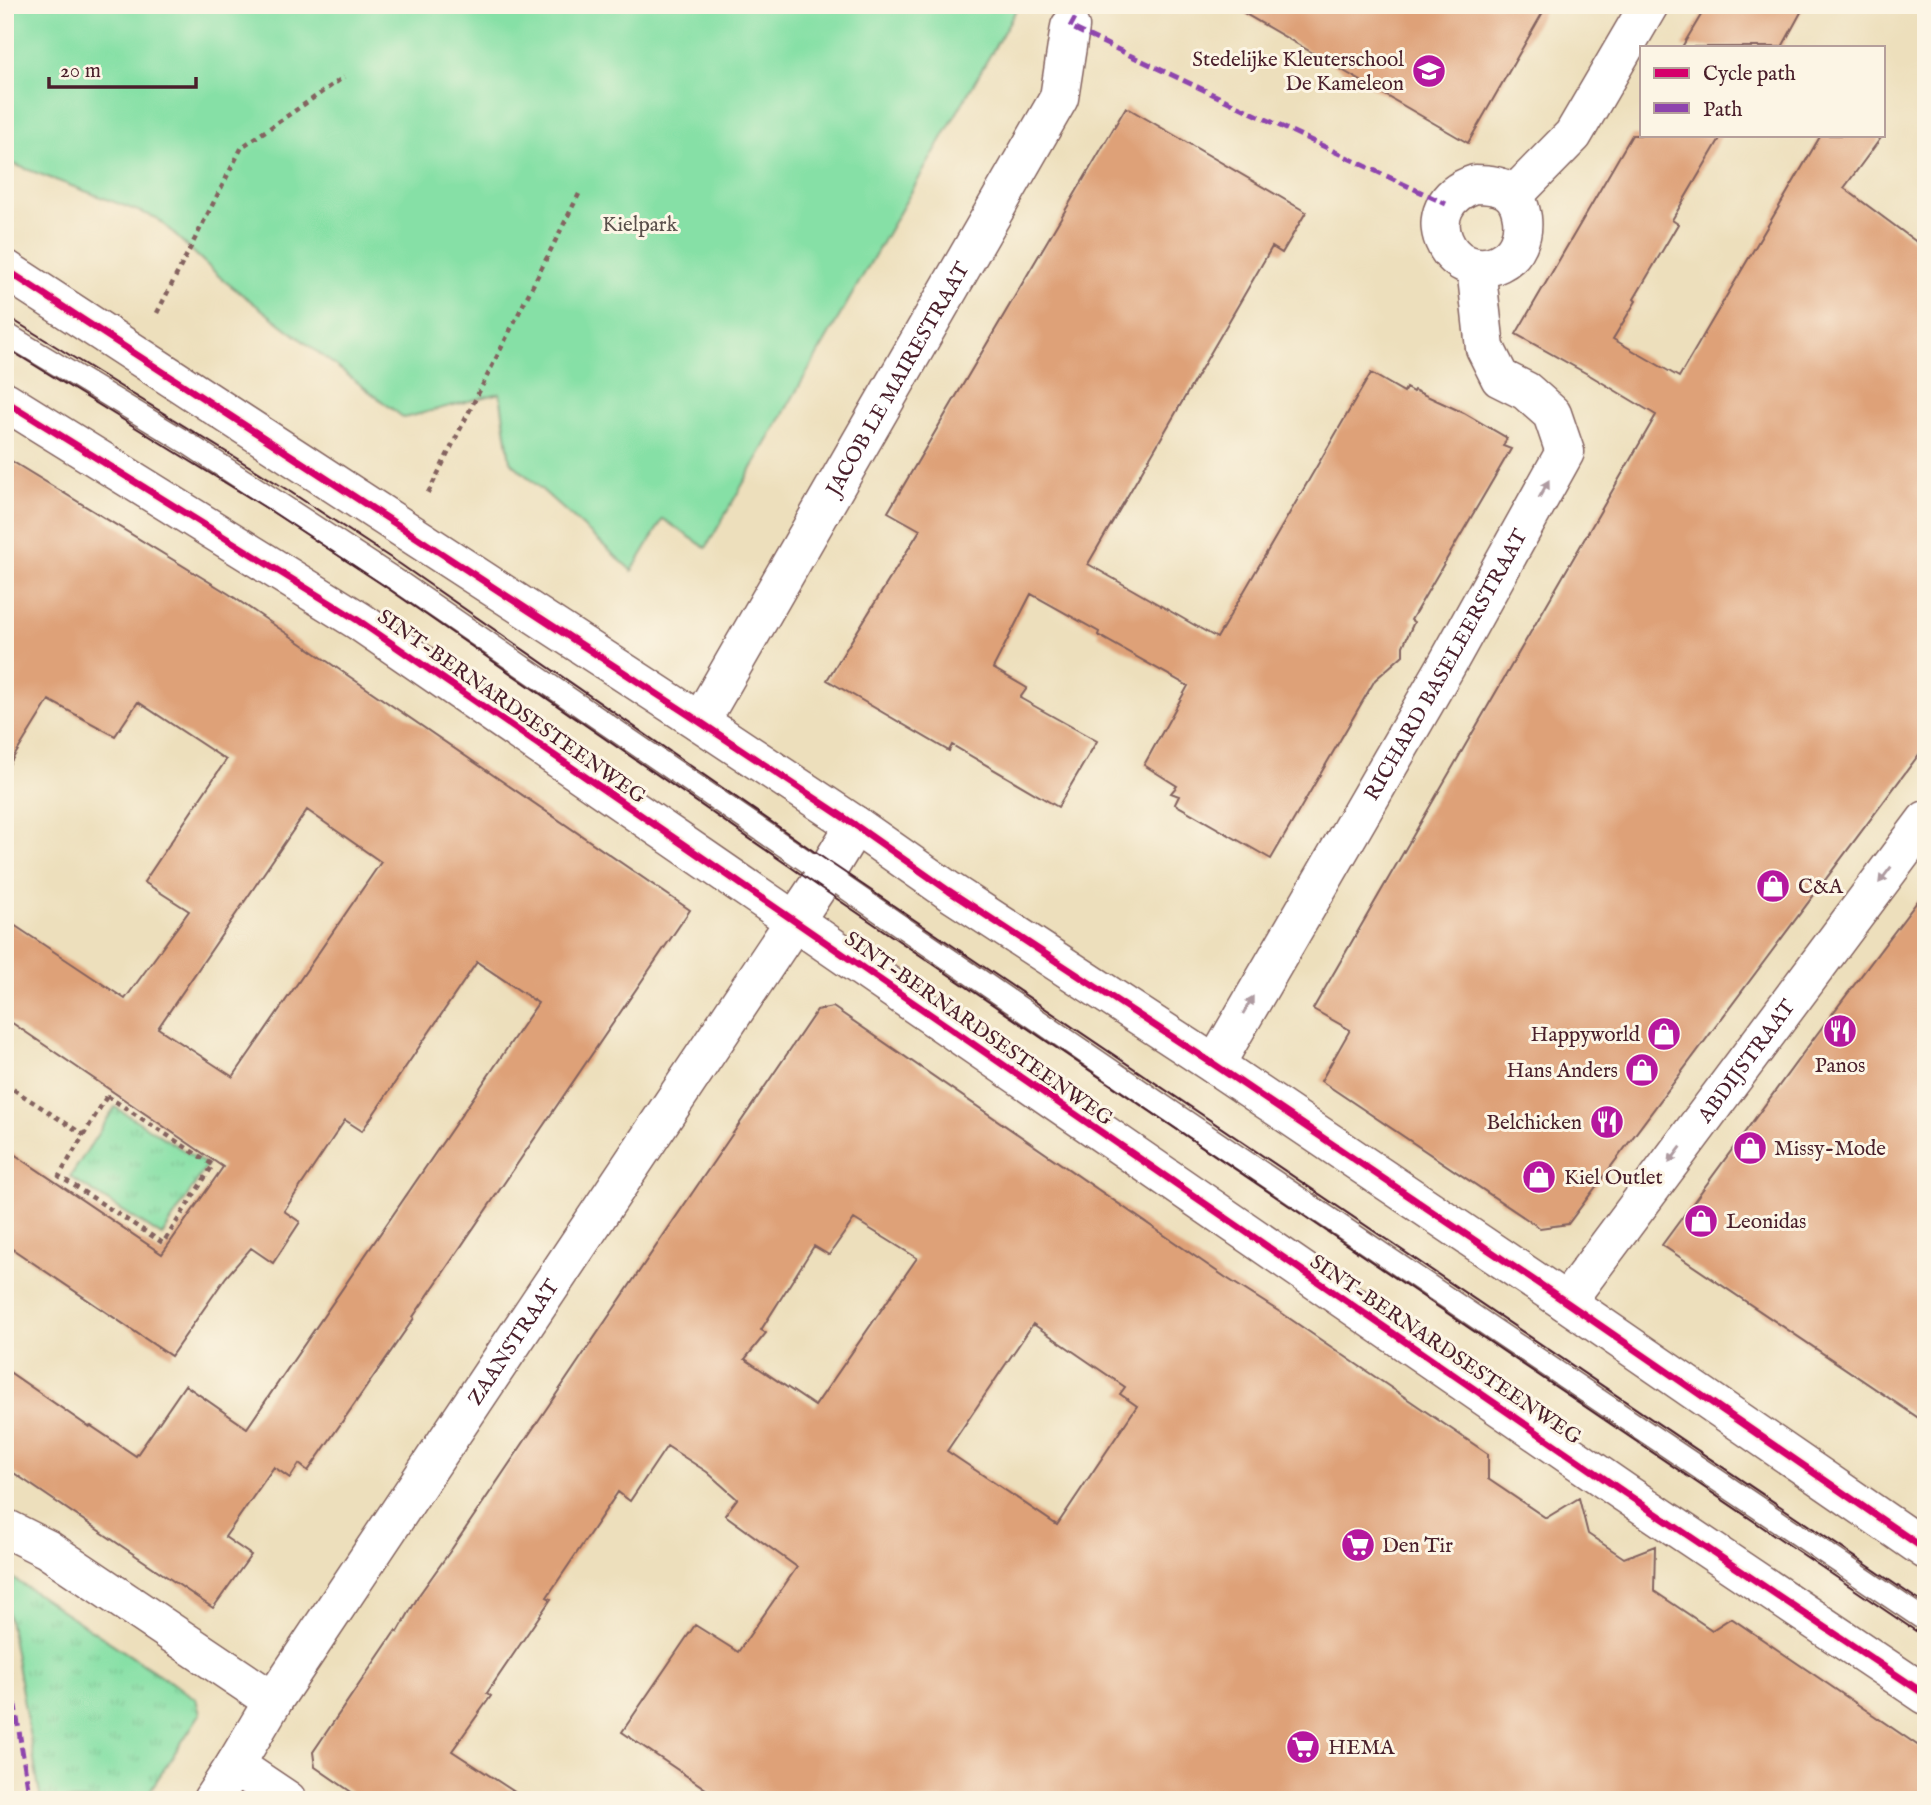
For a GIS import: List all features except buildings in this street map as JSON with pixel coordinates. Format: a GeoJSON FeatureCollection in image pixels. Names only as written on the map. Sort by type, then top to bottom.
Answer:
{"type":"FeatureCollection","features":[{"type":"Feature","properties":{"kind":"street"},"geometry":{"type":"LineString","coordinates":[[1514,195],[1573,135],[1649,5]]}},
{"type":"Feature","properties":{"kind":"street","name":"JACOB LE MAIRESTRAAT"},"geometry":{"type":"LineString","coordinates":[[699,722],[1059,99],[1070,27]]}},
{"type":"Feature","properties":{"kind":"street"},"geometry":{"type":"LineString","coordinates":[[1475,184],[1504,188],[1514,195],[1521,211],[1523,225],[1514,251],[1490,267],[1476,267],[1456,258],[1447,248],[1440,230],[1441,215],[1446,204],[1461,188],[1475,184]]}},
{"type":"Feature","properties":{"kind":"street","name":"RICHARD BASELEERSTRAAT"},"geometry":{"type":"LineString","coordinates":[[1215,1065],[1445,668],[1565,452],[1552,414],[1526,391],[1500,378],[1485,348],[1476,267]]}},
{"type":"Feature","properties":{"kind":"street"},"geometry":{"type":"LineString","coordinates":[[5,269],[699,722],[949,891],[1215,1065],[1926,1550]]}},
{"type":"Feature","properties":{"kind":"street","name":"SINT-BERNARDSESTEENWEG"},"geometry":{"type":"LineString","coordinates":[[5,401],[359,621],[1625,1493],[1926,1695]]}},
{"type":"Feature","properties":{"kind":"street","name":"ABDIJSTRAAT"},"geometry":{"type":"LineString","coordinates":[[1566,1302],[1926,820]]}},
{"type":"Feature","properties":{"kind":"street","name":"ZAANSTRAAT"},"geometry":{"type":"LineString","coordinates":[[212,1800],[273,1701],[825,875],[855,825]]}},
{"type":"Feature","properties":{"kind":"street"},"geometry":{"type":"LineString","coordinates":[[5,1528],[47,1549],[273,1701]]}},
{"type":"Feature","properties":{"kind":"street"},"geometry":{"type":"LineString","coordinates":[[236,1765],[287,1800]]}},
{"type":"Feature","properties":{"kind":"lane"},"geometry":{"type":"LineString","coordinates":[[5,333],[187,443],[401,583],[1166,1108],[1926,1621]]}},
{"type":"Feature","properties":{"kind":"path"},"geometry":{"type":"LineString","coordinates":[[136,355],[242,147],[344,77]]}},
{"type":"Feature","properties":{"kind":"path"},"geometry":{"type":"LineString","coordinates":[[408,531],[579,194]]}},
{"type":"Feature","properties":{"kind":"path"},"geometry":{"type":"LineString","coordinates":[[5,1084],[84,1135]]}},
{"type":"Feature","properties":{"kind":"path"},"geometry":{"type":"LineString","coordinates":[[107,1096],[213,1165],[163,1242],[59,1176],[84,1135],[107,1096]]}},
{"type":"Feature","properties":{"kind":"green space","name":"Kielpark"},"geometry":{"type":"Polygon","coordinates":[[[5,5],[1019,5],[706,548],[663,519],[632,571],[510,461],[500,393],[404,418],[222,279],[157,218],[5,161],[5,5]]]}},
{"type":"Feature","properties":{"kind":"green space"},"geometry":{"type":"Polygon","coordinates":[[[115,1107],[207,1165],[162,1236],[70,1177],[115,1107]]]}},
{"type":"Feature","properties":{"kind":"green space"},"geometry":{"type":"Polygon","coordinates":[[[5,1573],[196,1699],[200,1714],[144,1800],[41,1800],[5,1596],[5,1573]]]}},
{"type":"Feature","properties":{"kind":"tram line"},"geometry":{"type":"LineString","coordinates":[[5,315],[286,489],[400,564],[832,864],[1926,1605]]}},
{"type":"Feature","properties":{"kind":"tram line"},"geometry":{"type":"LineString","coordinates":[[5,347],[271,511],[383,585],[818,886],[1926,1638]]}},
{"type":"Feature","properties":{"kind":"marked path"},"geometry":{"type":"LineString","coordinates":[[1082,5],[1070,27],[1446,204]]}},
{"type":"Feature","properties":{"kind":"marked path"},"geometry":{"type":"LineString","coordinates":[[5,1643],[30,1800]]}},
{"type":"Feature","properties":{"kind":"cycle path"},"geometry":{"type":"LineString","coordinates":[[5,269],[700,722],[949,891],[1215,1065],[1926,1550]]}},
{"type":"Feature","properties":{"kind":"cycle path"},"geometry":{"type":"LineString","coordinates":[[5,401],[359,621],[1625,1493],[1926,1695]]}},
{"type":"Feature","properties":{"kind":"place","name":"Stedelijke Kleuterschool De Kameleon"},"geometry":{"type":"Point","coordinates":[1429,71]}},
{"type":"Feature","properties":{"kind":"place","name":"C&A"},"geometry":{"type":"Point","coordinates":[1773,886]}},
{"type":"Feature","properties":{"kind":"place","name":"Panos"},"geometry":{"type":"Point","coordinates":[1840,1031]}},
{"type":"Feature","properties":{"kind":"place","name":"Happyworld"},"geometry":{"type":"Point","coordinates":[1664,1034]}},
{"type":"Feature","properties":{"kind":"place","name":"Hans Anders"},"geometry":{"type":"Point","coordinates":[1642,1070]}},
{"type":"Feature","properties":{"kind":"place","name":"Belchicken"},"geometry":{"type":"Point","coordinates":[1607,1122]}},
{"type":"Feature","properties":{"kind":"place","name":"Missy-Mode"},"geometry":{"type":"Point","coordinates":[1750,1148]}},
{"type":"Feature","properties":{"kind":"place","name":"Kiel Outlet"},"geometry":{"type":"Point","coordinates":[1539,1177]}},
{"type":"Feature","properties":{"kind":"place","name":"Leonidas"},"geometry":{"type":"Point","coordinates":[1701,1221]}},
{"type":"Feature","properties":{"kind":"place","name":"Den Tir"},"geometry":{"type":"Point","coordinates":[1358,1545]}},
{"type":"Feature","properties":{"kind":"place","name":"HEMA"},"geometry":{"type":"Point","coordinates":[1303,1747]}}]}
